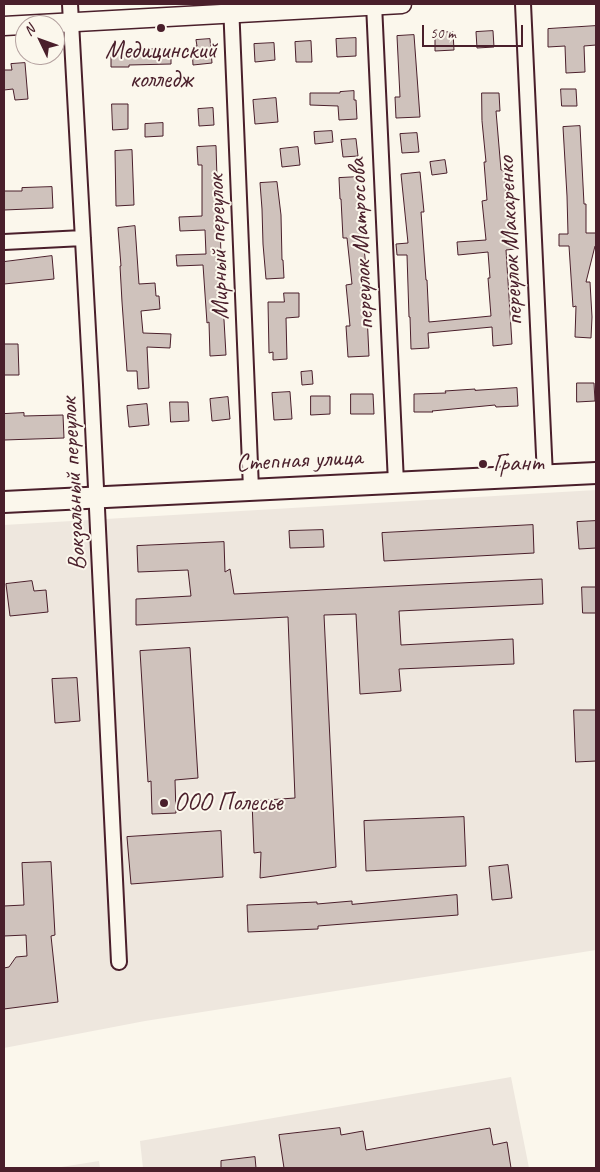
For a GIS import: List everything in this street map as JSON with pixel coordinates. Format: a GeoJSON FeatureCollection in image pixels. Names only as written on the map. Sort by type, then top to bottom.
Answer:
{"type":"FeatureCollection","features":[{"type":"Feature","properties":{"kind":"main road","name":"Степная улица"},"geometry":{"type":"LineString","coordinates":[[4,502],[596,473]]}},
{"type":"Feature","properties":{"kind":"street","name":"Вокзальный переулок"},"geometry":{"type":"LineString","coordinates":[[70,4],[97,497],[118,962]]}},
{"type":"Feature","properties":{"kind":"street","name":"переулок Матросова"},"geometry":{"type":"LineString","coordinates":[[374,4],[396,483]]}},
{"type":"Feature","properties":{"kind":"street"},"geometry":{"type":"LineString","coordinates":[[4,26],[232,9],[402,4]]}},
{"type":"Feature","properties":{"kind":"street","name":"переулок Макаренко"},"geometry":{"type":"LineString","coordinates":[[523,4],[545,476]]}},
{"type":"Feature","properties":{"kind":"street","name":"Мирный переулок"},"geometry":{"type":"LineString","coordinates":[[232,9],[251,489]]}},
{"type":"Feature","properties":{"kind":"street"},"geometry":{"type":"LineString","coordinates":[[4,242],[84,238]]}},
{"type":"Feature","properties":{"kind":"shaded area"},"geometry":{"type":"Polygon","coordinates":[[[596,490],[596,950],[145,1021],[4,1048],[4,525],[596,490]]]}},
{"type":"Feature","properties":{"kind":"shaded area"},"geometry":{"type":"Polygon","coordinates":[[[511,1077],[529,1168],[143,1168],[140,1141],[511,1077]]]}},
{"type":"Feature","properties":{"kind":"shaded area"},"geometry":{"type":"Polygon","coordinates":[[[99,1161],[100,1168],[55,1168],[99,1161]]]}},
{"type":"Feature","properties":{"kind":"building"},"geometry":{"type":"Polygon","coordinates":[[[596,26],[596,45],[584,46],[585,72],[566,73],[565,46],[548,47],[548,29],[596,26]]]}},
{"type":"Feature","properties":{"kind":"building"},"geometry":{"type":"Polygon","coordinates":[[[493,31],[494,47],[477,48],[476,32],[493,31]]]}},
{"type":"Feature","properties":{"kind":"building"},"geometry":{"type":"Polygon","coordinates":[[[453,32],[454,50],[435,51],[435,33],[453,32]]]}},
{"type":"Feature","properties":{"kind":"building"},"geometry":{"type":"Polygon","coordinates":[[[414,35],[420,117],[396,118],[395,97],[400,97],[397,36],[414,35]]]}},
{"type":"Feature","properties":{"kind":"building"},"geometry":{"type":"Polygon","coordinates":[[[356,38],[356,56],[337,57],[336,39],[356,38]]]}},
{"type":"Feature","properties":{"kind":"building"},"geometry":{"type":"Polygon","coordinates":[[[210,39],[212,63],[193,65],[192,47],[197,46],[196,40],[210,39]]]}},
{"type":"Feature","properties":{"kind":"building"},"geometry":{"type":"Polygon","coordinates":[[[311,41],[312,62],[296,62],[295,42],[311,41]]]}},
{"type":"Feature","properties":{"kind":"building"},"geometry":{"type":"Polygon","coordinates":[[[274,43],[275,60],[255,62],[254,44],[274,43]]]}},
{"type":"Feature","properties":{"kind":"building"},"geometry":{"type":"Polygon","coordinates":[[[171,49],[171,64],[111,67],[111,50],[171,49]]]}},
{"type":"Feature","properties":{"kind":"building"},"geometry":{"type":"Polygon","coordinates":[[[11,64],[25,65],[28,99],[15,100],[13,89],[4,90],[4,70],[12,70],[11,64]]]}},
{"type":"Feature","properties":{"kind":"building"},"geometry":{"type":"Polygon","coordinates":[[[561,89],[576,89],[577,106],[562,106],[561,89]]]}},
{"type":"Feature","properties":{"kind":"building"},"geometry":{"type":"Polygon","coordinates":[[[354,91],[357,119],[339,120],[338,106],[310,105],[310,93],[354,91]]]}},
{"type":"Feature","properties":{"kind":"building"},"geometry":{"type":"Polygon","coordinates":[[[482,93],[499,93],[500,111],[496,111],[501,170],[504,170],[510,238],[514,238],[515,249],[506,250],[512,344],[493,346],[492,327],[428,333],[429,348],[411,349],[407,255],[397,255],[396,244],[408,243],[401,174],[420,172],[424,212],[421,212],[429,322],[491,316],[488,252],[458,255],[457,242],[486,240],[482,201],[487,200],[482,93]]]}},
{"type":"Feature","properties":{"kind":"building"},"geometry":{"type":"Polygon","coordinates":[[[276,98],[278,122],[255,124],[253,100],[276,98]]]}},
{"type":"Feature","properties":{"kind":"building"},"geometry":{"type":"Polygon","coordinates":[[[112,104],[128,104],[128,129],[113,130],[112,104]]]}},
{"type":"Feature","properties":{"kind":"building"},"geometry":{"type":"Polygon","coordinates":[[[213,108],[214,125],[199,126],[198,109],[213,108]]]}},
{"type":"Feature","properties":{"kind":"building"},"geometry":{"type":"Polygon","coordinates":[[[163,123],[163,136],[145,137],[145,124],[163,123]]]}},
{"type":"Feature","properties":{"kind":"building"},"geometry":{"type":"Polygon","coordinates":[[[580,126],[584,204],[586,204],[586,233],[596,233],[596,246],[586,282],[590,282],[591,338],[575,337],[576,306],[573,307],[569,246],[559,246],[559,234],[568,234],[563,127],[580,126]]]}},
{"type":"Feature","properties":{"kind":"building"},"geometry":{"type":"Polygon","coordinates":[[[332,131],[333,142],[315,144],[314,132],[332,131]]]}},
{"type":"Feature","properties":{"kind":"building"},"geometry":{"type":"Polygon","coordinates":[[[417,133],[419,152],[402,153],[400,134],[417,133]]]}},
{"type":"Feature","properties":{"kind":"building"},"geometry":{"type":"Polygon","coordinates":[[[356,139],[358,156],[343,157],[341,140],[356,139]]]}},
{"type":"Feature","properties":{"kind":"building"},"geometry":{"type":"Polygon","coordinates":[[[216,146],[226,355],[210,356],[209,322],[207,323],[203,265],[177,266],[176,255],[206,254],[205,230],[180,231],[179,217],[202,216],[202,165],[198,165],[197,147],[216,146]]]}},
{"type":"Feature","properties":{"kind":"building"},"geometry":{"type":"Polygon","coordinates":[[[298,147],[300,165],[282,167],[280,149],[298,147]]]}},
{"type":"Feature","properties":{"kind":"building"},"geometry":{"type":"Polygon","coordinates":[[[132,150],[134,205],[116,206],[115,151],[132,150]]]}},
{"type":"Feature","properties":{"kind":"building"},"geometry":{"type":"Polygon","coordinates":[[[445,160],[447,173],[432,175],[430,162],[445,160]]]}},
{"type":"Feature","properties":{"kind":"building"},"geometry":{"type":"Polygon","coordinates":[[[359,177],[362,248],[364,248],[369,314],[367,314],[369,356],[348,357],[346,326],[350,326],[346,285],[352,284],[347,238],[343,238],[339,178],[359,177]]]}},
{"type":"Feature","properties":{"kind":"building"},"geometry":{"type":"Polygon","coordinates":[[[277,182],[281,215],[284,278],[266,279],[260,183],[277,182]]]}},
{"type":"Feature","properties":{"kind":"building"},"geometry":{"type":"Polygon","coordinates":[[[52,187],[53,208],[4,210],[4,191],[52,187]]]}},
{"type":"Feature","properties":{"kind":"building"},"geometry":{"type":"Polygon","coordinates":[[[135,226],[139,284],[155,283],[160,309],[141,311],[143,333],[171,334],[170,348],[147,347],[149,388],[138,389],[137,371],[127,371],[118,228],[135,226]]]}},
{"type":"Feature","properties":{"kind":"building"},"geometry":{"type":"Polygon","coordinates":[[[52,256],[54,279],[4,284],[4,262],[52,256]]]}},
{"type":"Feature","properties":{"kind":"building"},"geometry":{"type":"Polygon","coordinates":[[[284,293],[299,293],[299,317],[286,318],[287,359],[273,360],[273,352],[269,353],[268,302],[284,302],[284,293]]]}},
{"type":"Feature","properties":{"kind":"building"},"geometry":{"type":"Polygon","coordinates":[[[4,344],[18,344],[19,375],[4,375],[4,344]]]}},
{"type":"Feature","properties":{"kind":"building"},"geometry":{"type":"Polygon","coordinates":[[[312,371],[313,384],[302,385],[301,372],[312,371]]]}},
{"type":"Feature","properties":{"kind":"building"},"geometry":{"type":"Polygon","coordinates":[[[577,383],[594,383],[595,401],[577,402],[577,383]]]}},
{"type":"Feature","properties":{"kind":"building"},"geometry":{"type":"Polygon","coordinates":[[[517,388],[518,406],[496,407],[495,405],[433,412],[414,412],[414,394],[517,388]]]}},
{"type":"Feature","properties":{"kind":"building"},"geometry":{"type":"Polygon","coordinates":[[[290,392],[292,419],[274,420],[272,393],[290,392]]]}},
{"type":"Feature","properties":{"kind":"building"},"geometry":{"type":"Polygon","coordinates":[[[351,394],[373,394],[374,414],[351,414],[351,394]]]}},
{"type":"Feature","properties":{"kind":"building"},"geometry":{"type":"Polygon","coordinates":[[[311,396],[330,396],[330,414],[311,415],[311,396]]]}},
{"type":"Feature","properties":{"kind":"building"},"geometry":{"type":"Polygon","coordinates":[[[228,397],[230,419],[212,421],[210,399],[228,397]]]}},
{"type":"Feature","properties":{"kind":"building"},"geometry":{"type":"Polygon","coordinates":[[[170,402],[188,402],[189,421],[171,422],[170,402]]]}},
{"type":"Feature","properties":{"kind":"building"},"geometry":{"type":"Polygon","coordinates":[[[147,404],[149,425],[129,427],[127,406],[147,404]]]}},
{"type":"Feature","properties":{"kind":"building"},"geometry":{"type":"Polygon","coordinates":[[[24,413],[24,416],[63,415],[64,438],[4,440],[4,414],[24,413]]]}},
{"type":"Feature","properties":{"kind":"building"},"geometry":{"type":"Polygon","coordinates":[[[596,521],[596,548],[579,549],[577,522],[596,521]]]}},
{"type":"Feature","properties":{"kind":"building"},"geometry":{"type":"Polygon","coordinates":[[[533,525],[534,553],[384,561],[382,533],[533,525]]]}},
{"type":"Feature","properties":{"kind":"building"},"geometry":{"type":"Polygon","coordinates":[[[323,530],[324,547],[290,548],[289,531],[323,530]]]}},
{"type":"Feature","properties":{"kind":"building"},"geometry":{"type":"Polygon","coordinates":[[[224,542],[225,572],[230,569],[234,594],[542,579],[543,604],[399,611],[401,645],[513,639],[514,664],[399,669],[401,691],[360,694],[356,614],[324,615],[336,867],[260,878],[261,852],[254,853],[252,801],[295,798],[288,617],[136,625],[136,599],[191,596],[188,570],[138,572],[137,546],[224,542]]]}},
{"type":"Feature","properties":{"kind":"building"},"geometry":{"type":"Polygon","coordinates":[[[32,581],[34,591],[46,590],[48,612],[10,616],[6,584],[32,581]]]}},
{"type":"Feature","properties":{"kind":"building"},"geometry":{"type":"Polygon","coordinates":[[[582,587],[596,587],[596,613],[583,613],[582,587]]]}},
{"type":"Feature","properties":{"kind":"building"},"geometry":{"type":"Polygon","coordinates":[[[190,648],[198,778],[175,780],[176,813],[152,814],[151,781],[148,782],[140,651],[190,648]]]}},
{"type":"Feature","properties":{"kind":"building"},"geometry":{"type":"Polygon","coordinates":[[[77,678],[80,721],[55,723],[52,679],[77,678]]]}},
{"type":"Feature","properties":{"kind":"building"},"geometry":{"type":"Polygon","coordinates":[[[574,710],[596,710],[596,761],[576,762],[574,710]]]}},
{"type":"Feature","properties":{"kind":"building"},"geometry":{"type":"Polygon","coordinates":[[[464,817],[466,866],[366,871],[364,821],[464,817]]]}},
{"type":"Feature","properties":{"kind":"building"},"geometry":{"type":"Polygon","coordinates":[[[221,831],[223,877],[131,884],[127,837],[221,831]]]}},
{"type":"Feature","properties":{"kind":"building"},"geometry":{"type":"Polygon","coordinates":[[[51,862],[55,935],[51,936],[58,1002],[4,1009],[4,968],[9,967],[16,957],[27,956],[26,935],[4,936],[4,906],[24,905],[22,863],[51,862]]]}},
{"type":"Feature","properties":{"kind":"building"},"geometry":{"type":"Polygon","coordinates":[[[508,865],[512,898],[492,900],[489,867],[508,865]]]}},
{"type":"Feature","properties":{"kind":"building"},"geometry":{"type":"Polygon","coordinates":[[[457,895],[458,915],[318,926],[318,929],[248,932],[247,905],[317,902],[317,904],[352,901],[352,904],[457,895]]]}},
{"type":"Feature","properties":{"kind":"building"},"geometry":{"type":"Polygon","coordinates":[[[340,1128],[341,1135],[363,1131],[366,1150],[490,1128],[493,1145],[507,1142],[511,1168],[284,1168],[279,1135],[340,1128]]]}},
{"type":"Feature","properties":{"kind":"building"},"geometry":{"type":"Polygon","coordinates":[[[255,1157],[256,1168],[221,1168],[221,1161],[255,1157]]]}},
{"type":"Feature","properties":{"kind":"place","name":"Медицинский колледж"},"geometry":{"type":"Point","coordinates":[161,28]}},
{"type":"Feature","properties":{"kind":"place","name":"Грант"},"geometry":{"type":"Point","coordinates":[483,464]}},
{"type":"Feature","properties":{"kind":"place","name":"ООО Полесье"},"geometry":{"type":"Point","coordinates":[164,803]}}]}
